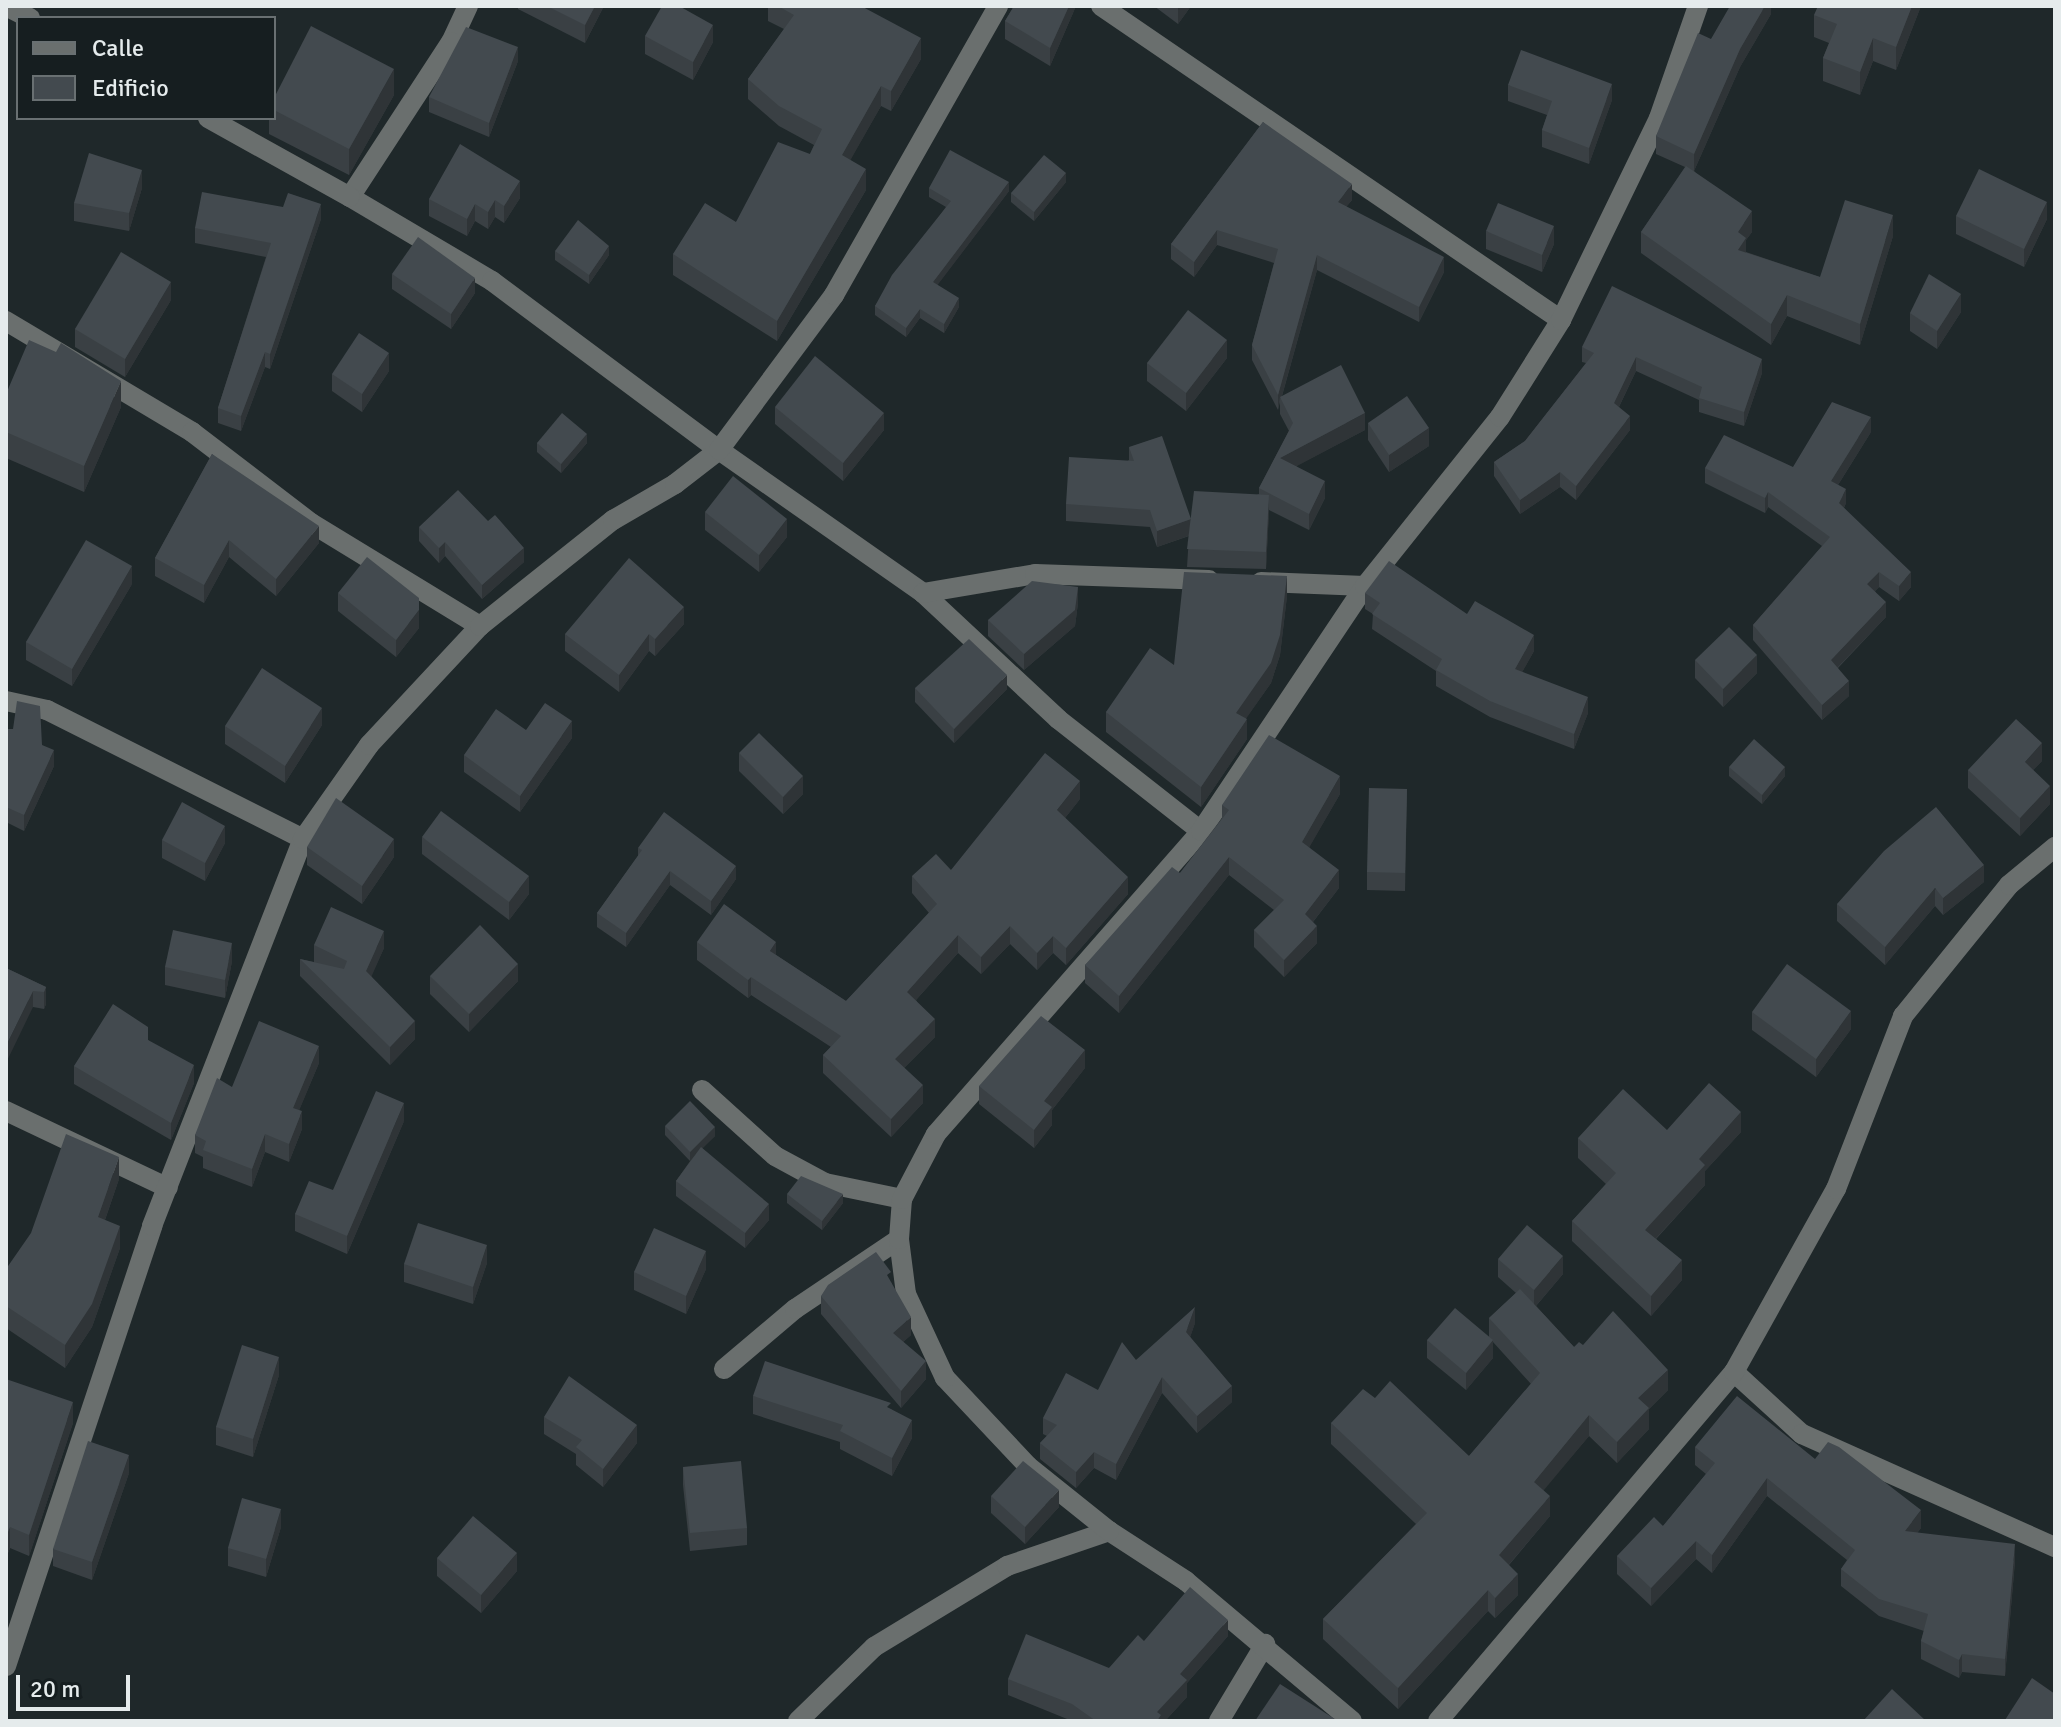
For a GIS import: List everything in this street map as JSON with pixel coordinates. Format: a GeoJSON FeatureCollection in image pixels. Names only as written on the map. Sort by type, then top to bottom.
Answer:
{"type":"FeatureCollection","features":[{"type":"Feature","properties":{"kind":"street"},"geometry":{"type":"LineString","coordinates":[[6,6],[26,16]]}},
{"type":"Feature","properties":{"kind":"street"},"geometry":{"type":"LineString","coordinates":[[350,197],[451,42],[468,6]]}},
{"type":"Feature","properties":{"kind":"street"},"geometry":{"type":"LineString","coordinates":[[6,1666],[168,1188],[303,839],[369,745],[480,626],[613,520],[675,484],[719,450],[834,295],[998,6]]}},
{"type":"Feature","properties":{"kind":"street"},"geometry":{"type":"LineString","coordinates":[[1101,6],[1561,320]]}},
{"type":"Feature","properties":{"kind":"street"},"geometry":{"type":"LineString","coordinates":[[1352,1721],[1265,1644],[1186,1581],[1109,1531],[1028,1466],[945,1378],[906,1294],[899,1239],[902,1199],[954,1112],[1201,831],[1365,586],[1500,417],[1561,320],[1659,118],[1698,6]]}},
{"type":"Feature","properties":{"kind":"street"},"geometry":{"type":"LineString","coordinates":[[212,120],[492,281],[719,450],[923,593],[1058,719],[1201,831]]}},
{"type":"Feature","properties":{"kind":"street"},"geometry":{"type":"LineString","coordinates":[[6,321],[192,432],[311,523],[480,626]]}},
{"type":"Feature","properties":{"kind":"street"},"geometry":{"type":"LineString","coordinates":[[923,593],[1035,574],[1365,586]]}},
{"type":"Feature","properties":{"kind":"street"},"geometry":{"type":"LineString","coordinates":[[6,701],[47,710],[303,839]]}},
{"type":"Feature","properties":{"kind":"street"},"geometry":{"type":"LineString","coordinates":[[1438,1721],[1734,1372],[1836,1189],[1903,1016],[2009,885],[2055,847]]}},
{"type":"Feature","properties":{"kind":"street"},"geometry":{"type":"LineString","coordinates":[[702,1090],[775,1156],[825,1183],[902,1199]]}},
{"type":"Feature","properties":{"kind":"street"},"geometry":{"type":"LineString","coordinates":[[6,1111],[168,1188]]}},
{"type":"Feature","properties":{"kind":"street"},"geometry":{"type":"LineString","coordinates":[[724,1369],[795,1309],[899,1239]]}},
{"type":"Feature","properties":{"kind":"street"},"geometry":{"type":"LineString","coordinates":[[1734,1372],[1802,1434],[2055,1547]]}},
{"type":"Feature","properties":{"kind":"street"},"geometry":{"type":"LineString","coordinates":[[798,1721],[874,1647],[980,1582],[1007,1566],[1109,1531]]}},
{"type":"Feature","properties":{"kind":"street"},"geometry":{"type":"LineString","coordinates":[[1219,1721],[1265,1644]]}},
{"type":"Feature","properties":{"kind":"building"},"geometry":{"type":"Polygon","coordinates":[[[547,6],[595,6],[585,25],[547,6]]]}},
{"type":"Feature","properties":{"kind":"building"},"geometry":{"type":"Polygon","coordinates":[[[662,6],[679,6],[713,25],[693,62],[645,36],[662,6]]]}},
{"type":"Feature","properties":{"kind":"building"},"geometry":{"type":"Polygon","coordinates":[[[778,6],[861,6],[921,38],[891,91],[881,86],[842,155],[866,169],[777,321],[673,254],[705,203],[736,222],[778,142],[810,154],[822,129],[779,106],[748,79],[794,15],[778,6]]]}},
{"type":"Feature","properties":{"kind":"building"},"geometry":{"type":"Polygon","coordinates":[[[1014,6],[1069,6],[1050,48],[1005,21],[1014,6]]]}},
{"type":"Feature","properties":{"kind":"building"},"geometry":{"type":"Polygon","coordinates":[[[1730,6],[1765,6],[1740,49],[1694,154],[1656,136],[1698,33],[1711,39],[1730,6]]]}},
{"type":"Feature","properties":{"kind":"building"},"geometry":{"type":"Polygon","coordinates":[[[1818,6],[1912,6],[1896,47],[1873,38],[1860,72],[1823,58],[1837,24],[1814,15],[1818,6]]]}},
{"type":"Feature","properties":{"kind":"building"},"geometry":{"type":"Polygon","coordinates":[[[311,26],[394,69],[349,149],[276,111],[276,94],[311,26]]]}},
{"type":"Feature","properties":{"kind":"building"},"geometry":{"type":"Polygon","coordinates":[[[466,27],[518,47],[489,123],[429,97],[466,27]]]}},
{"type":"Feature","properties":{"kind":"building"},"geometry":{"type":"Polygon","coordinates":[[[1521,50],[1612,84],[1589,148],[1542,130],[1552,101],[1508,85],[1521,50]]]}},
{"type":"Feature","properties":{"kind":"building"},"geometry":{"type":"Polygon","coordinates":[[[1263,122],[1352,184],[1338,202],[1444,257],[1419,307],[1317,255],[1278,395],[1252,345],[1278,249],[1217,230],[1194,262],[1171,244],[1263,122]]]}},
{"type":"Feature","properties":{"kind":"building"},"geometry":{"type":"Polygon","coordinates":[[[460,144],[520,181],[504,206],[495,200],[488,212],[475,204],[467,219],[429,199],[460,144]]]}},
{"type":"Feature","properties":{"kind":"building"},"geometry":{"type":"Polygon","coordinates":[[[950,150],[1009,182],[933,282],[959,298],[944,324],[920,309],[906,328],[875,306],[892,275],[951,201],[929,188],[950,150]]]}},
{"type":"Feature","properties":{"kind":"building"},"geometry":{"type":"Polygon","coordinates":[[[89,153],[142,170],[129,213],[74,203],[89,153]]]}},
{"type":"Feature","properties":{"kind":"building"},"geometry":{"type":"Polygon","coordinates":[[[1044,155],[1066,173],[1034,212],[1011,193],[1044,155]]]}},
{"type":"Feature","properties":{"kind":"building"},"geometry":{"type":"Polygon","coordinates":[[[1686,166],[1752,211],[1738,232],[1746,238],[1738,250],[1820,277],[1845,200],[1893,215],[1860,324],[1787,295],[1771,324],[1641,232],[1686,166]]]}},
{"type":"Feature","properties":{"kind":"building"},"geometry":{"type":"Polygon","coordinates":[[[1979,169],[2047,202],[2024,249],[1956,216],[1979,169]]]}},
{"type":"Feature","properties":{"kind":"building"},"geometry":{"type":"Polygon","coordinates":[[[202,192],[283,207],[288,193],[321,204],[270,354],[265,352],[241,416],[218,408],[271,243],[195,228],[202,192]]]}},
{"type":"Feature","properties":{"kind":"building"},"geometry":{"type":"Polygon","coordinates":[[[1498,203],[1554,226],[1542,255],[1486,231],[1498,203]]]}},
{"type":"Feature","properties":{"kind":"building"},"geometry":{"type":"Polygon","coordinates":[[[578,220],[609,246],[589,275],[555,251],[578,220]]]}},
{"type":"Feature","properties":{"kind":"building"},"geometry":{"type":"Polygon","coordinates":[[[418,237],[475,278],[451,314],[392,274],[418,237]]]}},
{"type":"Feature","properties":{"kind":"building"},"geometry":{"type":"Polygon","coordinates":[[[121,252],[171,282],[125,359],[75,329],[121,252]]]}},
{"type":"Feature","properties":{"kind":"building"},"geometry":{"type":"Polygon","coordinates":[[[1929,274],[1961,294],[1937,331],[1910,313],[1929,274]]]}},
{"type":"Feature","properties":{"kind":"building"},"geometry":{"type":"Polygon","coordinates":[[[1612,286],[1762,359],[1744,412],[1699,398],[1702,387],[1636,357],[1614,403],[1630,416],[1576,486],[1560,472],[1520,500],[1494,462],[1525,441],[1594,353],[1582,347],[1612,286]]]}},
{"type":"Feature","properties":{"kind":"building"},"geometry":{"type":"Polygon","coordinates":[[[1188,310],[1227,340],[1186,393],[1147,363],[1188,310]]]}},
{"type":"Feature","properties":{"kind":"building"},"geometry":{"type":"Polygon","coordinates":[[[359,333],[389,353],[362,394],[332,374],[359,333]]]}},
{"type":"Feature","properties":{"kind":"building"},"geometry":{"type":"Polygon","coordinates":[[[29,340],[56,352],[61,343],[121,381],[84,466],[6,432],[6,394],[29,340]]]}},
{"type":"Feature","properties":{"kind":"building"},"geometry":{"type":"Polygon","coordinates":[[[815,356],[884,413],[843,463],[775,407],[815,356]]]}},
{"type":"Feature","properties":{"kind":"building"},"geometry":{"type":"Polygon","coordinates":[[[1341,365],[1365,413],[1280,458],[1325,481],[1309,514],[1259,488],[1293,423],[1280,397],[1341,365]]]}},
{"type":"Feature","properties":{"kind":"building"},"geometry":{"type":"Polygon","coordinates":[[[1407,396],[1429,428],[1389,455],[1368,423],[1407,396]]]}},
{"type":"Feature","properties":{"kind":"building"},"geometry":{"type":"Polygon","coordinates":[[[1832,402],[1871,417],[1831,481],[1846,489],[1839,503],[1911,572],[1899,586],[1879,572],[1867,584],[1886,602],[1831,660],[1849,681],[1822,705],[1753,625],[1830,537],[1768,492],[1765,498],[1705,468],[1724,435],[1793,467],[1832,402]]]}},
{"type":"Feature","properties":{"kind":"building"},"geometry":{"type":"Polygon","coordinates":[[[562,413],[587,434],[561,464],[537,443],[562,413]]]}},
{"type":"Feature","properties":{"kind":"building"},"geometry":{"type":"Polygon","coordinates":[[[1162,436],[1191,519],[1157,531],[1150,510],[1066,504],[1069,457],[1134,461],[1129,447],[1162,436]]]}},
{"type":"Feature","properties":{"kind":"building"},"geometry":{"type":"Polygon","coordinates":[[[212,454],[319,526],[276,579],[229,540],[204,585],[155,558],[212,454]]]}},
{"type":"Feature","properties":{"kind":"building"},"geometry":{"type":"Polygon","coordinates":[[[733,476],[787,519],[759,555],[705,512],[733,476]]]}},
{"type":"Feature","properties":{"kind":"building"},"geometry":{"type":"Polygon","coordinates":[[[458,490],[488,521],[495,515],[524,548],[482,585],[445,542],[439,548],[419,527],[458,490]]]}},
{"type":"Feature","properties":{"kind":"building"},"geometry":{"type":"Polygon","coordinates":[[[1194,491],[1269,495],[1266,552],[1187,549],[1194,491]]]}},
{"type":"Feature","properties":{"kind":"building"},"geometry":{"type":"Polygon","coordinates":[[[86,540],[132,566],[72,669],[26,642],[86,540]]]}},
{"type":"Feature","properties":{"kind":"building"},"geometry":{"type":"Polygon","coordinates":[[[367,557],[419,598],[419,610],[396,640],[338,593],[367,557]]]}},
{"type":"Feature","properties":{"kind":"building"},"geometry":{"type":"Polygon","coordinates":[[[629,558],[684,607],[655,639],[649,634],[619,675],[565,634],[629,558]]]}},
{"type":"Feature","properties":{"kind":"building"},"geometry":{"type":"Polygon","coordinates":[[[1389,561],[1467,614],[1475,601],[1534,635],[1515,669],[1588,697],[1574,734],[1490,701],[1436,670],[1442,659],[1372,614],[1380,603],[1365,593],[1389,561]]]}},
{"type":"Feature","properties":{"kind":"building"},"geometry":{"type":"Polygon","coordinates":[[[1184,572],[1287,576],[1280,635],[1271,663],[1236,713],[1247,719],[1201,787],[1106,712],[1150,648],[1174,665],[1184,572]]]}},
{"type":"Feature","properties":{"kind":"building"},"geometry":{"type":"Polygon","coordinates":[[[1032,581],[1078,587],[1075,610],[1024,654],[988,620],[1032,581]]]}},
{"type":"Feature","properties":{"kind":"building"},"geometry":{"type":"Polygon","coordinates":[[[1729,627],[1757,655],[1723,689],[1695,660],[1729,627]]]}},
{"type":"Feature","properties":{"kind":"building"},"geometry":{"type":"Polygon","coordinates":[[[969,639],[1007,675],[954,729],[915,688],[969,639]]]}},
{"type":"Feature","properties":{"kind":"building"},"geometry":{"type":"Polygon","coordinates":[[[262,668],[322,708],[285,766],[225,726],[262,668]]]}},
{"type":"Feature","properties":{"kind":"building"},"geometry":{"type":"Polygon","coordinates":[[[17,701],[40,706],[42,745],[54,750],[24,815],[6,807],[6,729],[13,729],[17,701]]]}},
{"type":"Feature","properties":{"kind":"building"},"geometry":{"type":"Polygon","coordinates":[[[545,703],[572,721],[520,796],[464,755],[496,709],[526,730],[545,703]]]}},
{"type":"Feature","properties":{"kind":"building"},"geometry":{"type":"Polygon","coordinates":[[[2016,719],[2042,743],[2025,762],[2050,786],[2020,818],[1968,770],[2016,719]]]}},
{"type":"Feature","properties":{"kind":"building"},"geometry":{"type":"Polygon","coordinates":[[[759,733],[803,776],[783,797],[739,753],[759,733]]]}},
{"type":"Feature","properties":{"kind":"building"},"geometry":{"type":"Polygon","coordinates":[[[1269,735],[1340,776],[1302,842],[1339,870],[1305,914],[1317,926],[1284,960],[1254,930],[1284,900],[1229,857],[1119,996],[1085,965],[1172,867],[1180,873],[1229,810],[1222,805],[1269,735]]]}},
{"type":"Feature","properties":{"kind":"building"},"geometry":{"type":"Polygon","coordinates":[[[1754,739],[1785,767],[1762,795],[1729,767],[1754,739]]]}},
{"type":"Feature","properties":{"kind":"building"},"geometry":{"type":"Polygon","coordinates":[[[1045,753],[1080,781],[1057,810],[1128,877],[1066,948],[1053,936],[1037,953],[1010,926],[981,957],[958,935],[907,992],[935,1019],[895,1059],[923,1085],[891,1119],[823,1055],[841,1036],[751,977],[748,980],[697,942],[724,904],[776,942],[770,951],[846,1001],[937,904],[912,876],[936,854],[951,870],[1045,753]]]}},
{"type":"Feature","properties":{"kind":"building"},"geometry":{"type":"Polygon","coordinates":[[[1369,788],[1407,789],[1405,873],[1367,872],[1369,788]]]}},
{"type":"Feature","properties":{"kind":"building"},"geometry":{"type":"Polygon","coordinates":[[[336,798],[394,839],[362,886],[307,847],[336,798]]]}},
{"type":"Feature","properties":{"kind":"building"},"geometry":{"type":"Polygon","coordinates":[[[182,802],[225,826],[205,863],[162,840],[182,802]]]}},
{"type":"Feature","properties":{"kind":"building"},"geometry":{"type":"Polygon","coordinates":[[[1936,807],[1984,865],[1943,898],[1935,888],[1885,947],[1837,904],[1884,851],[1936,807]]]}},
{"type":"Feature","properties":{"kind":"building"},"geometry":{"type":"Polygon","coordinates":[[[441,811],[529,876],[509,902],[422,837],[441,811]]]}},
{"type":"Feature","properties":{"kind":"building"},"geometry":{"type":"Polygon","coordinates":[[[664,812],[736,866],[711,901],[670,871],[626,933],[597,913],[642,850],[638,848],[664,812]]]}},
{"type":"Feature","properties":{"kind":"building"},"geometry":{"type":"Polygon","coordinates":[[[331,907],[384,931],[366,971],[415,1021],[390,1047],[300,959],[344,969],[347,961],[314,945],[331,907]]]}},
{"type":"Feature","properties":{"kind":"building"},"geometry":{"type":"Polygon","coordinates":[[[480,925],[518,964],[469,1014],[430,976],[480,925]]]}},
{"type":"Feature","properties":{"kind":"building"},"geometry":{"type":"Polygon","coordinates":[[[173,930],[232,943],[225,980],[165,967],[173,930]]]}},
{"type":"Feature","properties":{"kind":"building"},"geometry":{"type":"Polygon","coordinates":[[[1787,964],[1851,1011],[1816,1059],[1752,1012],[1787,964]]]}},
{"type":"Feature","properties":{"kind":"building"},"geometry":{"type":"Polygon","coordinates":[[[6,968],[46,987],[44,992],[33,991],[6,1046],[6,968]]]}},
{"type":"Feature","properties":{"kind":"building"},"geometry":{"type":"Polygon","coordinates":[[[113,1004],[148,1027],[148,1040],[194,1065],[171,1123],[74,1066],[113,1004]]]}},
{"type":"Feature","properties":{"kind":"building"},"geometry":{"type":"Polygon","coordinates":[[[1041,1016],[1085,1050],[1044,1101],[1052,1107],[1034,1130],[979,1086],[1041,1016]]]}},
{"type":"Feature","properties":{"kind":"building"},"geometry":{"type":"Polygon","coordinates":[[[259,1021],[319,1046],[293,1108],[302,1111],[289,1144],[265,1134],[252,1169],[203,1150],[206,1141],[195,1135],[217,1078],[232,1087],[259,1021]]]}},
{"type":"Feature","properties":{"kind":"building"},"geometry":{"type":"Polygon","coordinates":[[[1709,1083],[1741,1112],[1699,1159],[1705,1165],[1645,1230],[1682,1260],[1651,1296],[1572,1221],[1616,1173],[1578,1138],[1623,1089],[1667,1130],[1709,1083]]]}},
{"type":"Feature","properties":{"kind":"building"},"geometry":{"type":"Polygon","coordinates":[[[376,1091],[404,1103],[347,1236],[295,1214],[309,1181],[333,1190],[376,1091]]]}},
{"type":"Feature","properties":{"kind":"building"},"geometry":{"type":"Polygon","coordinates":[[[690,1101],[715,1127],[690,1152],[665,1126],[690,1101]]]}},
{"type":"Feature","properties":{"kind":"building"},"geometry":{"type":"Polygon","coordinates":[[[66,1134],[119,1157],[98,1217],[120,1226],[92,1304],[65,1345],[6,1306],[6,1269],[31,1233],[66,1134]]]}},
{"type":"Feature","properties":{"kind":"building"},"geometry":{"type":"Polygon","coordinates":[[[701,1147],[769,1204],[745,1233],[676,1181],[701,1147]]]}},
{"type":"Feature","properties":{"kind":"building"},"geometry":{"type":"Polygon","coordinates":[[[801,1176],[843,1194],[822,1221],[787,1194],[801,1176]]]}},
{"type":"Feature","properties":{"kind":"building"},"geometry":{"type":"Polygon","coordinates":[[[418,1223],[487,1245],[473,1287],[404,1264],[418,1223]]]}},
{"type":"Feature","properties":{"kind":"building"},"geometry":{"type":"Polygon","coordinates":[[[1527,1225],[1563,1256],[1534,1290],[1498,1259],[1527,1225]]]}},
{"type":"Feature","properties":{"kind":"building"},"geometry":{"type":"Polygon","coordinates":[[[654,1228],[706,1251],[686,1296],[634,1272],[654,1228]]]}},
{"type":"Feature","properties":{"kind":"building"},"geometry":{"type":"Polygon","coordinates":[[[876,1252],[891,1272],[887,1275],[911,1317],[893,1333],[926,1361],[901,1391],[821,1296],[828,1285],[876,1252]]]}},
{"type":"Feature","properties":{"kind":"building"},"geometry":{"type":"Polygon","coordinates":[[[1520,1289],[1574,1347],[1579,1342],[1583,1345],[1613,1311],[1668,1370],[1638,1398],[1649,1408],[1617,1442],[1589,1415],[1534,1482],[1550,1496],[1499,1555],[1518,1574],[1495,1598],[1488,1590],[1398,1688],[1323,1619],[1427,1513],[1331,1423],[1363,1389],[1375,1398],[1390,1381],[1469,1456],[1540,1373],[1489,1318],[1520,1289]]]}},
{"type":"Feature","properties":{"kind":"building"},"geometry":{"type":"Polygon","coordinates":[[[1195,1307],[1186,1332],[1232,1386],[1197,1416],[1162,1377],[1116,1464],[1094,1452],[1076,1472],[1040,1443],[1057,1425],[1043,1418],[1066,1373],[1098,1390],[1122,1342],[1136,1360],[1195,1307]]]}},
{"type":"Feature","properties":{"kind":"building"},"geometry":{"type":"Polygon","coordinates":[[[1455,1308],[1493,1340],[1466,1373],[1427,1340],[1455,1308]]]}},
{"type":"Feature","properties":{"kind":"building"},"geometry":{"type":"Polygon","coordinates":[[[242,1345],[279,1357],[253,1439],[216,1427],[242,1345]]]}},
{"type":"Feature","properties":{"kind":"building"},"geometry":{"type":"Polygon","coordinates":[[[765,1361],[891,1403],[887,1407],[912,1420],[892,1458],[840,1431],[843,1425],[753,1396],[765,1361]]]}},
{"type":"Feature","properties":{"kind":"building"},"geometry":{"type":"Polygon","coordinates":[[[569,1376],[637,1425],[603,1469],[576,1447],[582,1440],[544,1417],[569,1376]]]}},
{"type":"Feature","properties":{"kind":"building"},"geometry":{"type":"Polygon","coordinates":[[[6,1379],[73,1402],[29,1535],[10,1527],[6,1537],[6,1379]]]}},
{"type":"Feature","properties":{"kind":"building"},"geometry":{"type":"Polygon","coordinates":[[[1737,1396],[1815,1459],[1828,1442],[1839,1447],[1921,1510],[1905,1531],[2015,1544],[2005,1659],[1962,1654],[1959,1660],[1921,1641],[1928,1614],[1879,1599],[1841,1569],[1855,1550],[1767,1478],[1712,1555],[1696,1541],[1651,1588],[1617,1556],[1654,1517],[1663,1526],[1715,1463],[1695,1447],[1737,1396]]]}},
{"type":"Feature","properties":{"kind":"building"},"geometry":{"type":"Polygon","coordinates":[[[88,1441],[129,1455],[92,1562],[53,1549],[88,1441]]]}},
{"type":"Feature","properties":{"kind":"building"},"geometry":{"type":"Polygon","coordinates":[[[741,1461],[747,1528],[690,1533],[683,1467],[741,1461]]]}},
{"type":"Feature","properties":{"kind":"building"},"geometry":{"type":"Polygon","coordinates":[[[1023,1461],[1059,1490],[1025,1527],[991,1496],[1023,1461]]]}},
{"type":"Feature","properties":{"kind":"building"},"geometry":{"type":"Polygon","coordinates":[[[242,1498],[281,1509],[266,1559],[228,1548],[242,1498]]]}},
{"type":"Feature","properties":{"kind":"building"},"geometry":{"type":"Polygon","coordinates":[[[473,1516],[517,1553],[481,1595],[437,1558],[473,1516]]]}},
{"type":"Feature","properties":{"kind":"building"},"geometry":{"type":"Polygon","coordinates":[[[1190,1587],[1228,1620],[1180,1674],[1187,1680],[1157,1712],[1161,1715],[1157,1721],[1096,1721],[1072,1704],[1008,1679],[1026,1634],[1109,1668],[1138,1635],[1144,1641],[1190,1587]]]}},
{"type":"Feature","properties":{"kind":"building"},"geometry":{"type":"Polygon","coordinates":[[[2032,1678],[2055,1694],[2055,1721],[2005,1720],[2032,1678]]]}},
{"type":"Feature","properties":{"kind":"building"},"geometry":{"type":"Polygon","coordinates":[[[1280,1684],[1338,1721],[1255,1721],[1280,1684]]]}},
{"type":"Feature","properties":{"kind":"building"},"geometry":{"type":"Polygon","coordinates":[[[1892,1689],[1926,1721],[1863,1721],[1892,1689]]]}}]}
